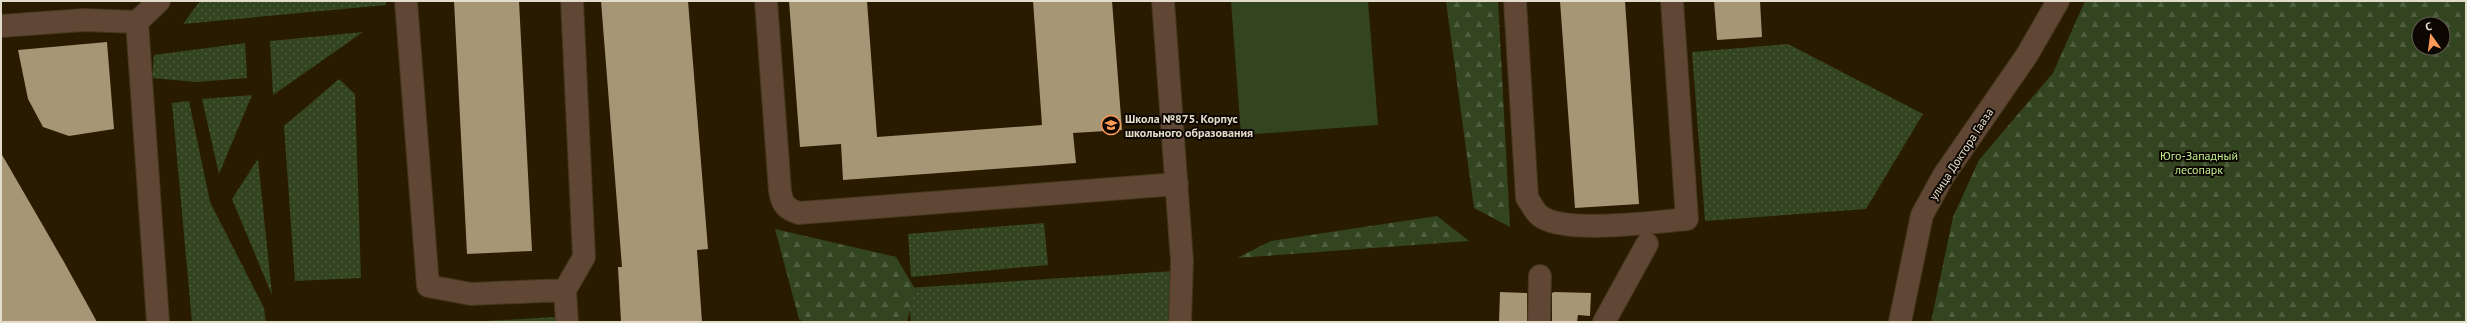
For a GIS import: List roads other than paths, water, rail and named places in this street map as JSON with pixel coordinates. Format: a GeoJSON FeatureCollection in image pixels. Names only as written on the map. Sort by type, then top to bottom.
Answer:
{"type":"FeatureCollection","features":[{"type":"Feature","properties":{"kind":"street"},"geometry":{"type":"LineString","coordinates":[[1,26],[84,20],[137,22],[159,1]]}},
{"type":"Feature","properties":{"kind":"street"},"geometry":{"type":"LineString","coordinates":[[406,1],[428,286],[471,294],[565,290]]}},
{"type":"Feature","properties":{"kind":"street"},"geometry":{"type":"LineString","coordinates":[[567,322],[565,290],[584,256],[572,1]]}},
{"type":"Feature","properties":{"kind":"street"},"geometry":{"type":"LineString","coordinates":[[766,1],[780,191],[782,202],[788,209],[799,213],[1176,184]]}},
{"type":"Feature","properties":{"kind":"street"},"geometry":{"type":"LineString","coordinates":[[1163,1],[1182,261],[1180,322]]}},
{"type":"Feature","properties":{"kind":"street"},"geometry":{"type":"LineString","coordinates":[[1515,1],[1527,198],[1540,216],[1564,226],[1646,224],[1687,219],[1672,1]]}},
{"type":"Feature","properties":{"kind":"street","name":"улица Доктора Гааза"},"geometry":{"type":"LineString","coordinates":[[1900,322],[1922,215],[1944,175],[2027,55],[2058,1]]}},
{"type":"Feature","properties":{"kind":"street"},"geometry":{"type":"LineString","coordinates":[[137,22],[158,322]]}},
{"type":"Feature","properties":{"kind":"street"},"geometry":{"type":"LineString","coordinates":[[1604,322],[1647,244]]}},
{"type":"Feature","properties":{"kind":"street"},"geometry":{"type":"LineString","coordinates":[[1539,322],[1540,276]]}},
{"type":"Feature","properties":{"kind":"place","name":"Школа №875. Корпус школьного образования"},"geometry":{"type":"Point","coordinates":[1111,125]}},
{"type":"Feature","properties":{"kind":"park label","name":"Юго-Западный лесопарк"},"geometry":{"type":"Point","coordinates":[2199,162]}}]}
